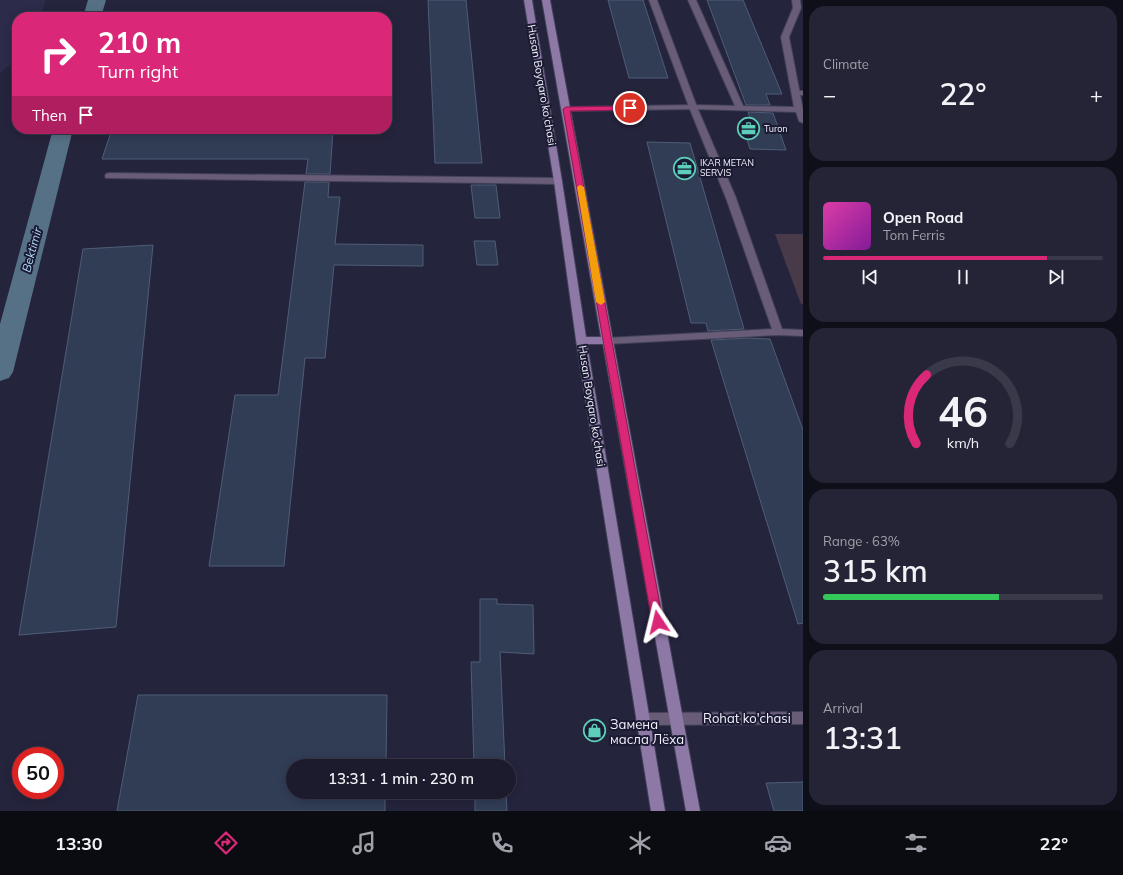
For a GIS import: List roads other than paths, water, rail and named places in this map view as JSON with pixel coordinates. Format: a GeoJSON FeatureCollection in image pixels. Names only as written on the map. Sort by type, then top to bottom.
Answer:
{"type":"FeatureCollection","features":[{"type":"Feature","properties":{"kind":"main road","name":"Husan Boyqaro ko'chasi"},"geometry":{"type":"LineString","coordinates":[[528,0],[558,181],[581,340],[658,811]]}},
{"type":"Feature","properties":{"kind":"main road","name":"Husan Boyqaro ko'chasi"},"geometry":{"type":"LineString","coordinates":[[546,0],[693,811]]}},
{"type":"Feature","properties":{"kind":"main road"},"geometry":{"type":"LineString","coordinates":[[581,340],[608,341]]}},
{"type":"Feature","properties":{"kind":"street"},"geometry":{"type":"LineString","coordinates":[[654,0],[693,107],[731,198],[778,332]]}},
{"type":"Feature","properties":{"kind":"street"},"geometry":{"type":"LineString","coordinates":[[692,0],[740,108]]}},
{"type":"Feature","properties":{"kind":"street"},"geometry":{"type":"LineString","coordinates":[[796,0],[798,8],[785,37],[799,93],[799,110],[803,121]]}},
{"type":"Feature","properties":{"kind":"street"},"geometry":{"type":"LineString","coordinates":[[566,109],[693,107],[799,110]]}},
{"type":"Feature","properties":{"kind":"street"},"geometry":{"type":"LineString","coordinates":[[109,176],[558,181]]}},
{"type":"Feature","properties":{"kind":"street"},"geometry":{"type":"LineString","coordinates":[[608,341],[778,332],[803,333]]}},
{"type":"Feature","properties":{"kind":"street","name":"Rohat ko'chasi"},"geometry":{"type":"LineString","coordinates":[[643,719],[803,718]]}},
{"type":"Feature","properties":{"kind":"waterway","name":"Bektimir"},"geometry":{"type":"LineString","coordinates":[[93,12],[97,0]]}},
{"type":"Feature","properties":{"kind":"waterway","name":"Bektimir"},"geometry":{"type":"LineString","coordinates":[[0,372],[62,134]]}},
{"type":"Feature","properties":{"kind":"place","name":"Turon"},"geometry":{"type":"Point","coordinates":[749,129]}},
{"type":"Feature","properties":{"kind":"place","name":"IKAR METAN SERVIS"},"geometry":{"type":"Point","coordinates":[685,168]}},
{"type":"Feature","properties":{"kind":"place","name":"Замена масла Лёха"},"geometry":{"type":"Point","coordinates":[595,731]}}]}
